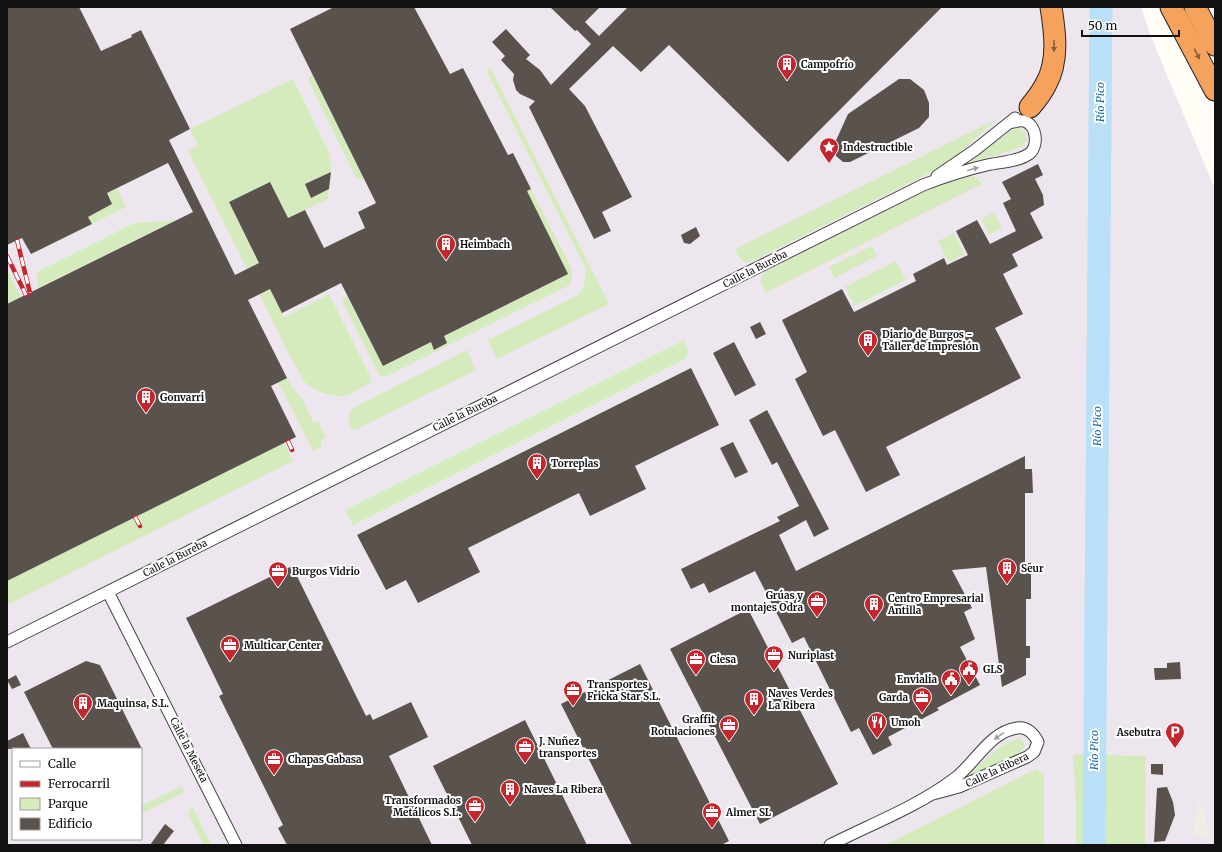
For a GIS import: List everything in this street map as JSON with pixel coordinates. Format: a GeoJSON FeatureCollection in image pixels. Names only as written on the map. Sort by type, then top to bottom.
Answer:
{"type":"FeatureCollection","features":[{"type":"Feature","properties":{"kind":"highway"},"geometry":{"type":"LineString","coordinates":[[1030,107],[1046,85],[1054,60],[1054,25],[1051,7]]}},
{"type":"Feature","properties":{"kind":"highway"},"geometry":{"type":"LineString","coordinates":[[1171,7],[1215,90]]}},
{"type":"Feature","properties":{"kind":"highway"},"geometry":{"type":"LineString","coordinates":[[1195,7],[1215,45]]}},
{"type":"Feature","properties":{"kind":"street","name":"Calle la Bureba"},"geometry":{"type":"LineString","coordinates":[[923,185],[975,150],[1030,107]]}},
{"type":"Feature","properties":{"kind":"street","name":"Calle la Bureba"},"geometry":{"type":"LineString","coordinates":[[7,642],[923,185],[953,174],[1030,154],[1035,144],[1034,131],[1030,124],[1023,121],[1009,122]]}},
{"type":"Feature","properties":{"kind":"street","name":"Calle la Meseta"},"geometry":{"type":"LineString","coordinates":[[108,592],[236,845]]}},
{"type":"Feature","properties":{"kind":"street","name":"Calle la Ribera"},"geometry":{"type":"LineString","coordinates":[[830,845],[932,794],[955,779],[991,742],[1008,730],[1018,727],[1030,731],[1038,742],[1034,752],[1027,757],[959,787],[932,794]]}},
{"type":"Feature","properties":{"kind":"shaded area"},"geometry":{"type":"Polygon","coordinates":[[[7,7],[1141,7],[1151,37],[1215,189],[1215,845],[7,845],[7,7]]]}},
{"type":"Feature","properties":{"kind":"shaded area"},"geometry":{"type":"Polygon","coordinates":[[[1200,804],[1202,806],[1210,836],[1192,834],[1197,815],[1197,805],[1200,804]]]}},
{"type":"Feature","properties":{"kind":"green space"},"geometry":{"type":"Polygon","coordinates":[[[490,67],[609,304],[497,359],[488,340],[578,295],[584,285],[586,275],[585,267],[487,72],[490,67]]]}},
{"type":"Feature","properties":{"kind":"green space"},"geometry":{"type":"Polygon","coordinates":[[[312,74],[365,179],[359,179],[355,176],[310,84],[309,78],[312,74]]]}},
{"type":"Feature","properties":{"kind":"green space"},"geometry":{"type":"Polygon","coordinates":[[[293,79],[330,155],[331,172],[305,184],[311,197],[329,189],[328,199],[288,218],[269,182],[229,202],[259,263],[247,269],[188,151],[198,145],[190,129],[293,79]]]}},
{"type":"Feature","properties":{"kind":"green space"},"geometry":{"type":"Polygon","coordinates":[[[997,119],[958,154],[931,172],[750,262],[744,262],[738,256],[735,249],[997,119]]]}},
{"type":"Feature","properties":{"kind":"green space"},"geometry":{"type":"Polygon","coordinates":[[[1015,128],[1020,128],[1025,132],[1027,140],[1022,147],[964,165],[1015,128]]]}},
{"type":"Feature","properties":{"kind":"green space"},"geometry":{"type":"Polygon","coordinates":[[[971,176],[977,178],[982,184],[765,293],[760,280],[764,272],[926,190],[943,183],[971,176]]]}},
{"type":"Feature","properties":{"kind":"green space"},"geometry":{"type":"Polygon","coordinates":[[[117,188],[126,207],[92,224],[88,217],[112,204],[107,193],[117,188]]]}},
{"type":"Feature","properties":{"kind":"green space"},"geometry":{"type":"Polygon","coordinates":[[[531,189],[572,269],[572,281],[568,286],[385,377],[379,375],[342,301],[347,296],[383,366],[568,274],[527,191],[531,189]]]}},
{"type":"Feature","properties":{"kind":"green space"},"geometry":{"type":"Polygon","coordinates":[[[994,213],[1002,228],[989,235],[981,219],[994,213]]]}},
{"type":"Feature","properties":{"kind":"green space"},"geometry":{"type":"Polygon","coordinates":[[[176,220],[38,288],[37,272],[134,223],[176,220]]]}},
{"type":"Feature","properties":{"kind":"green space"},"geometry":{"type":"Polygon","coordinates":[[[954,233],[965,254],[949,262],[938,241],[954,233]]]}},
{"type":"Feature","properties":{"kind":"green space"},"geometry":{"type":"Polygon","coordinates":[[[872,246],[877,256],[834,278],[829,267],[872,246]]]}},
{"type":"Feature","properties":{"kind":"green space"},"geometry":{"type":"Polygon","coordinates":[[[896,261],[906,280],[855,306],[845,287],[896,261]]]}},
{"type":"Feature","properties":{"kind":"green space"},"geometry":{"type":"Polygon","coordinates":[[[7,269],[21,297],[7,304],[7,269]]]}},
{"type":"Feature","properties":{"kind":"green space"},"geometry":{"type":"Polygon","coordinates":[[[270,289],[284,317],[329,294],[370,376],[371,382],[350,394],[340,397],[322,393],[306,384],[288,353],[260,295],[270,289]]]}},
{"type":"Feature","properties":{"kind":"green space"},"geometry":{"type":"Polygon","coordinates":[[[684,340],[688,352],[685,359],[353,525],[345,510],[684,340]]]}},
{"type":"Feature","properties":{"kind":"green space"},"geometry":{"type":"Polygon","coordinates":[[[467,350],[476,370],[355,430],[349,427],[349,414],[353,408],[467,350]]]}},
{"type":"Feature","properties":{"kind":"green space"},"geometry":{"type":"Polygon","coordinates":[[[287,378],[294,390],[301,397],[314,423],[318,421],[326,438],[321,440],[321,447],[313,451],[278,382],[287,378]]]}},
{"type":"Feature","properties":{"kind":"green space"},"geometry":{"type":"Polygon","coordinates":[[[284,443],[293,461],[7,605],[7,581],[284,443]]]}},
{"type":"Feature","properties":{"kind":"green space"},"geometry":{"type":"Polygon","coordinates":[[[1016,739],[1021,739],[1025,745],[1019,754],[960,781],[1001,746],[1016,739]]]}},
{"type":"Feature","properties":{"kind":"green space"},"geometry":{"type":"Polygon","coordinates":[[[1073,754],[1146,756],[1145,845],[1076,845],[1076,804],[1073,754]]]}},
{"type":"Feature","properties":{"kind":"green space"},"geometry":{"type":"Polygon","coordinates":[[[1036,769],[1044,775],[1044,845],[885,845],[1036,769]]]}},
{"type":"Feature","properties":{"kind":"green space"},"geometry":{"type":"Polygon","coordinates":[[[182,786],[185,792],[142,814],[142,806],[182,786]]]}},
{"type":"Feature","properties":{"kind":"green space"},"geometry":{"type":"Polygon","coordinates":[[[192,806],[211,845],[204,845],[188,814],[192,806]]]}},
{"type":"Feature","properties":{"kind":"building"},"geometry":{"type":"Polygon","coordinates":[[[7,7],[79,7],[101,51],[132,37],[131,35],[141,30],[190,129],[169,140],[235,275],[259,263],[229,202],[270,182],[288,218],[305,210],[324,248],[365,228],[358,212],[376,203],[290,29],[334,7],[414,7],[450,74],[463,68],[508,155],[513,153],[531,189],[527,191],[568,274],[444,336],[447,343],[434,350],[431,342],[383,366],[341,283],[282,313],[270,289],[248,300],[287,378],[271,386],[296,437],[7,581],[7,304],[193,212],[168,163],[107,193],[112,204],[88,217],[92,224],[31,254],[22,238],[7,245],[7,7]]]}},
{"type":"Feature","properties":{"kind":"building","name":"Campofrío"},"geometry":{"type":"Polygon","coordinates":[[[550,7],[600,7],[585,22],[599,36],[628,7],[942,7],[788,162],[669,45],[641,72],[613,46],[569,89],[585,106],[632,197],[602,212],[611,231],[594,239],[529,107],[535,101],[520,94],[516,90],[513,80],[514,74],[501,60],[505,56],[492,42],[506,29],[530,55],[526,59],[540,70],[551,85],[591,44],[550,7]]]}},
{"type":"Feature","properties":{"kind":"building"},"geometry":{"type":"Polygon","coordinates":[[[899,79],[910,79],[924,90],[929,103],[929,117],[919,128],[850,162],[843,162],[836,156],[833,147],[848,114],[899,79]]]}},
{"type":"Feature","properties":{"kind":"building","name":"Diario de Burgos - Taller de Impresión"},"geometry":{"type":"Polygon","coordinates":[[[1038,164],[1043,175],[1035,179],[1043,195],[1044,205],[1030,213],[1043,238],[1012,254],[1018,266],[1003,274],[1023,314],[995,328],[1021,378],[886,447],[900,475],[866,492],[835,430],[823,436],[795,379],[807,372],[782,320],[842,289],[854,312],[916,281],[913,274],[944,258],[947,265],[968,255],[956,231],[977,220],[990,244],[1016,231],[1003,203],[1011,199],[1002,182],[1038,164]]]}},
{"type":"Feature","properties":{"kind":"building"},"geometry":{"type":"Polygon","coordinates":[[[331,172],[329,189],[311,198],[305,184],[331,172]]]}},
{"type":"Feature","properties":{"kind":"building"},"geometry":{"type":"Polygon","coordinates":[[[696,227],[700,236],[690,244],[684,243],[681,235],[696,227]]]}},
{"type":"Feature","properties":{"kind":"building"},"geometry":{"type":"Polygon","coordinates":[[[760,322],[766,334],[756,339],[750,327],[760,322]]]}},
{"type":"Feature","properties":{"kind":"building"},"geometry":{"type":"Polygon","coordinates":[[[734,342],[756,385],[735,396],[713,353],[734,342]]]}},
{"type":"Feature","properties":{"kind":"building","name":"Torreplas"},"geometry":{"type":"Polygon","coordinates":[[[691,368],[719,425],[635,466],[646,489],[590,516],[579,493],[468,548],[480,572],[418,603],[406,580],[386,590],[357,535],[691,368]]]}},
{"type":"Feature","properties":{"kind":"building","name":"Centro Empresarial Antilla"},"geometry":{"type":"Polygon","coordinates":[[[767,410],[829,529],[814,537],[806,520],[779,535],[796,571],[1025,456],[1025,469],[1032,469],[1033,493],[1025,493],[1025,563],[1031,563],[1031,599],[1026,599],[1026,646],[1030,646],[1030,658],[1026,658],[1026,675],[1002,687],[986,567],[952,570],[972,608],[964,612],[975,639],[960,647],[980,685],[937,708],[939,710],[888,737],[892,745],[873,755],[859,728],[851,732],[804,637],[792,643],[755,571],[709,593],[704,583],[691,589],[681,569],[780,521],[777,517],[799,506],[777,462],[772,465],[749,420],[767,410]]]}},
{"type":"Feature","properties":{"kind":"building"},"geometry":{"type":"Polygon","coordinates":[[[733,442],[748,472],[735,478],[720,448],[733,442]]]}},
{"type":"Feature","properties":{"kind":"building"},"geometry":{"type":"Polygon","coordinates":[[[292,566],[366,716],[370,714],[373,720],[411,702],[428,737],[389,756],[432,845],[287,845],[278,828],[283,825],[219,696],[223,694],[186,618],[292,566]]]}},
{"type":"Feature","properties":{"kind":"building","name":"Naves Verdes La Ribera"},"geometry":{"type":"Polygon","coordinates":[[[748,609],[838,784],[760,824],[670,649],[748,609]]]}},
{"type":"Feature","properties":{"kind":"building","name":"Maquinsa, S.L."},"geometry":{"type":"Polygon","coordinates":[[[86,661],[100,665],[142,748],[52,748],[24,692],[86,661]]]}},
{"type":"Feature","properties":{"kind":"building"},"geometry":{"type":"Polygon","coordinates":[[[1180,662],[1181,679],[1155,680],[1154,668],[1167,668],[1167,663],[1180,662]]]}},
{"type":"Feature","properties":{"kind":"building"},"geometry":{"type":"Polygon","coordinates":[[[640,664],[729,841],[721,845],[632,845],[561,704],[640,664]]]}},
{"type":"Feature","properties":{"kind":"building"},"geometry":{"type":"Polygon","coordinates":[[[16,675],[21,685],[12,689],[7,680],[16,675]]]}},
{"type":"Feature","properties":{"kind":"building","name":"Naves La Ribera"},"geometry":{"type":"Polygon","coordinates":[[[525,720],[587,845],[472,845],[433,766],[525,720]]]}},
{"type":"Feature","properties":{"kind":"building"},"geometry":{"type":"Polygon","coordinates":[[[23,733],[30,748],[7,749],[7,741],[23,733]]]}},
{"type":"Feature","properties":{"kind":"building"},"geometry":{"type":"Polygon","coordinates":[[[1151,764],[1163,764],[1163,775],[1151,774],[1151,764]]]}},
{"type":"Feature","properties":{"kind":"building"},"geometry":{"type":"Polygon","coordinates":[[[1167,787],[1173,802],[1175,815],[1165,841],[1154,842],[1157,788],[1167,787]]]}},
{"type":"Feature","properties":{"kind":"building"},"geometry":{"type":"Polygon","coordinates":[[[165,824],[174,831],[163,845],[150,845],[165,824]]]}},
{"type":"Feature","properties":{"kind":"waterway","name":"Río Pico"},"geometry":{"type":"LineString","coordinates":[[1094,845],[1101,7]]}},
{"type":"Feature","properties":{"kind":"railway"},"geometry":{"type":"LineString","coordinates":[[17,240],[30,293]]}},
{"type":"Feature","properties":{"kind":"railway"},"geometry":{"type":"LineString","coordinates":[[7,256],[26,295]]}},
{"type":"Feature","properties":{"kind":"railway"},"geometry":{"type":"LineString","coordinates":[[288,441],[292,450]]}},
{"type":"Feature","properties":{"kind":"railway"},"geometry":{"type":"LineString","coordinates":[[135,517],[140,526]]}},
{"type":"Feature","properties":{"kind":"place","name":"Campofrío"},"geometry":{"type":"Point","coordinates":[787,81]}},
{"type":"Feature","properties":{"kind":"place","name":"Indestructible"},"geometry":{"type":"Point","coordinates":[829,164]}},
{"type":"Feature","properties":{"kind":"place","name":"Heimbach"},"geometry":{"type":"Point","coordinates":[446,261]}},
{"type":"Feature","properties":{"kind":"place","name":"Diario de Burgos - Taller de Impresión"},"geometry":{"type":"Point","coordinates":[868,357]}},
{"type":"Feature","properties":{"kind":"place","name":"Gonvarri"},"geometry":{"type":"Point","coordinates":[146,414]}},
{"type":"Feature","properties":{"kind":"place","name":"Torreplas"},"geometry":{"type":"Point","coordinates":[537,480]}},
{"type":"Feature","properties":{"kind":"place","name":"Seur"},"geometry":{"type":"Point","coordinates":[1007,585]}},
{"type":"Feature","properties":{"kind":"place","name":"Burgos Vidrio"},"geometry":{"type":"Point","coordinates":[278,588]}},
{"type":"Feature","properties":{"kind":"place","name":"Grúas y montajes Odra"},"geometry":{"type":"Point","coordinates":[817,618]}},
{"type":"Feature","properties":{"kind":"place","name":"Centro Empresarial Antilla"},"geometry":{"type":"Point","coordinates":[874,621]}},
{"type":"Feature","properties":{"kind":"place","name":"Multicar Center"},"geometry":{"type":"Point","coordinates":[230,662]}},
{"type":"Feature","properties":{"kind":"place","name":"Nuriplast"},"geometry":{"type":"Point","coordinates":[774,672]}},
{"type":"Feature","properties":{"kind":"place","name":"Ciesa"},"geometry":{"type":"Point","coordinates":[696,676]}},
{"type":"Feature","properties":{"kind":"place","name":"GLS"},"geometry":{"type":"Point","coordinates":[969,686]}},
{"type":"Feature","properties":{"kind":"place","name":"Envialia"},"geometry":{"type":"Point","coordinates":[951,696]}},
{"type":"Feature","properties":{"kind":"place","name":"Transportes Fricka Star S.L."},"geometry":{"type":"Point","coordinates":[573,707]}},
{"type":"Feature","properties":{"kind":"place","name":"Garda"},"geometry":{"type":"Point","coordinates":[922,714]}},
{"type":"Feature","properties":{"kind":"place","name":"Naves Verdes La Ribera"},"geometry":{"type":"Point","coordinates":[754,716]}},
{"type":"Feature","properties":{"kind":"place","name":"Maquinsa, S.L."},"geometry":{"type":"Point","coordinates":[83,720]}},
{"type":"Feature","properties":{"kind":"place","name":"Umoh"},"geometry":{"type":"Point","coordinates":[877,739]}},
{"type":"Feature","properties":{"kind":"place","name":"Graffit Rotulaciones"},"geometry":{"type":"Point","coordinates":[729,742]}},
{"type":"Feature","properties":{"kind":"place","name":"Asebutra"},"geometry":{"type":"Point","coordinates":[1175,749]}},
{"type":"Feature","properties":{"kind":"place","name":"J. Nuñez transportes"},"geometry":{"type":"Point","coordinates":[525,764]}},
{"type":"Feature","properties":{"kind":"place","name":"Chapas Gabasa"},"geometry":{"type":"Point","coordinates":[274,776]}},
{"type":"Feature","properties":{"kind":"place","name":"Naves La Ribera"},"geometry":{"type":"Point","coordinates":[510,806]}},
{"type":"Feature","properties":{"kind":"place","name":"Transformados Metálicos S.L."},"geometry":{"type":"Point","coordinates":[475,823]}},
{"type":"Feature","properties":{"kind":"place","name":"Almer SL"},"geometry":{"type":"Point","coordinates":[712,829]}}]}
